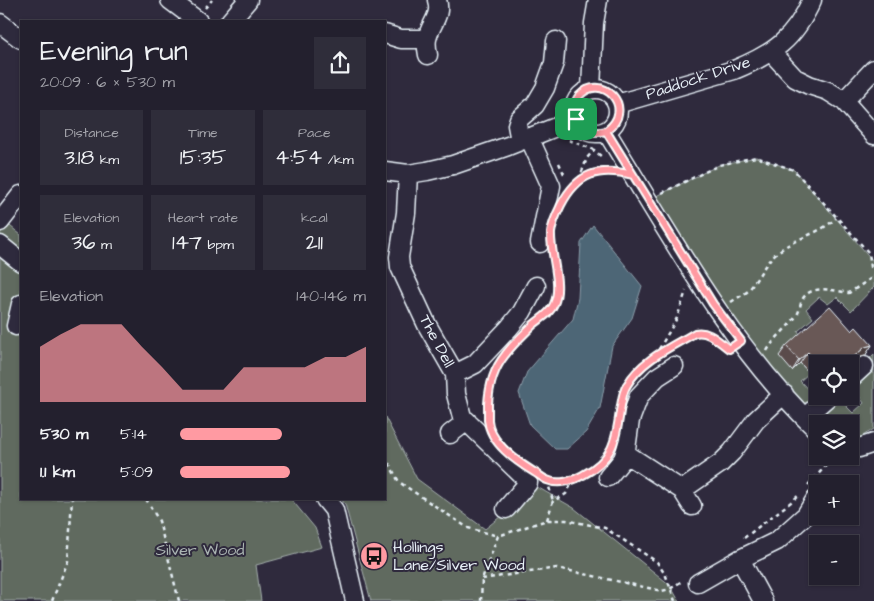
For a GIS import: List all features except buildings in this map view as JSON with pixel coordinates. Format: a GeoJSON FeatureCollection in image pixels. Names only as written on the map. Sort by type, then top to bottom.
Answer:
{"type":"FeatureCollection","features":[{"type":"Feature","properties":{"kind":"street"},"geometry":{"type":"LineString","coordinates":[[170,0],[197,20]]}},
{"type":"Feature","properties":{"kind":"street"},"geometry":{"type":"LineString","coordinates":[[231,20],[248,0]]}},
{"type":"Feature","properties":{"kind":"street"},"geometry":{"type":"LineString","coordinates":[[386,34],[427,47],[437,18],[439,6],[437,0]]}},
{"type":"Feature","properties":{"kind":"street"},"geometry":{"type":"LineString","coordinates":[[592,88],[594,23],[598,0]]}},
{"type":"Feature","properties":{"kind":"street","name":"Paddock Drive"},"geometry":{"type":"LineString","coordinates":[[617,104],[734,70],[772,52],[797,28],[812,0]]}},
{"type":"Feature","properties":{"kind":"street"},"geometry":{"type":"LineString","coordinates":[[0,23],[20,38]]}},
{"type":"Feature","properties":{"kind":"street"},"geometry":{"type":"LineString","coordinates":[[546,244],[551,186],[517,125],[519,119],[534,105],[546,88],[554,63],[556,41]]}},
{"type":"Feature","properties":{"kind":"street"},"geometry":{"type":"LineString","coordinates":[[772,52],[795,78],[828,91],[844,101],[874,135]]}},
{"type":"Feature","properties":{"kind":"street"},"geometry":{"type":"LineString","coordinates":[[844,101],[874,69]]}},
{"type":"Feature","properties":{"kind":"street"},"geometry":{"type":"LineString","coordinates":[[592,88],[608,91],[616,99],[619,113],[612,127],[597,133],[582,127],[576,119],[574,112],[576,102],[585,91],[592,88]]}},
{"type":"Feature","properties":{"kind":"street"},"geometry":{"type":"LineString","coordinates":[[386,171],[408,174],[427,172],[453,165],[576,119]]}},
{"type":"Feature","properties":{"kind":"street"},"geometry":{"type":"LineString","coordinates":[[606,131],[717,310],[762,368],[809,421]]}},
{"type":"Feature","properties":{"kind":"street","name":"The Dell"},"geometry":{"type":"LineString","coordinates":[[408,174],[406,213],[392,260],[400,267],[427,326],[455,374],[456,394],[462,417],[528,480],[528,483],[506,509]]}},
{"type":"Feature","properties":{"kind":"street"},"geometry":{"type":"LineString","coordinates":[[0,222],[14,202]]}},
{"type":"Feature","properties":{"kind":"street"},"geometry":{"type":"LineString","coordinates":[[0,246],[20,261]]}},
{"type":"Feature","properties":{"kind":"street"},"geometry":{"type":"LineString","coordinates":[[455,374],[475,364],[509,328],[522,312],[536,286]]}},
{"type":"Feature","properties":{"kind":"street"},"geometry":{"type":"LineString","coordinates":[[16,326],[20,308]]}},
{"type":"Feature","properties":{"kind":"street"},"geometry":{"type":"LineString","coordinates":[[604,471],[623,459],[630,420],[639,396],[657,378],[674,366]]}},
{"type":"Feature","properties":{"kind":"street"},"geometry":{"type":"LineString","coordinates":[[859,370],[864,366]]}},
{"type":"Feature","properties":{"kind":"street"},"geometry":{"type":"LineString","coordinates":[[682,490],[721,463],[732,452],[756,420],[784,394]]}},
{"type":"Feature","properties":{"kind":"street"},"geometry":{"type":"LineString","coordinates":[[805,417],[819,405]]}},
{"type":"Feature","properties":{"kind":"street"},"geometry":{"type":"LineString","coordinates":[[450,434],[467,421]]}},
{"type":"Feature","properties":{"kind":"street"},"geometry":{"type":"LineString","coordinates":[[859,448],[874,443]]}},
{"type":"Feature","properties":{"kind":"street"},"geometry":{"type":"LineString","coordinates":[[625,453],[682,490],[692,506]]}},
{"type":"Feature","properties":{"kind":"street"},"geometry":{"type":"LineString","coordinates":[[326,500],[334,510],[355,601]]}},
{"type":"Feature","properties":{"kind":"street"},"geometry":{"type":"LineString","coordinates":[[691,581],[778,541],[809,509]]}},
{"type":"Feature","properties":{"kind":"street"},"geometry":{"type":"LineString","coordinates":[[740,558],[763,601]]}},
{"type":"Feature","properties":{"kind":"path"},"geometry":{"type":"LineString","coordinates":[[562,139],[582,144],[594,150],[604,159]]}},
{"type":"Feature","properties":{"kind":"path"},"geometry":{"type":"LineString","coordinates":[[564,200],[578,181],[587,158],[594,150]]}},
{"type":"Feature","properties":{"kind":"path"},"geometry":{"type":"LineString","coordinates":[[648,199],[719,166],[756,157],[794,170],[869,253],[874,269]]}},
{"type":"Feature","properties":{"kind":"path"},"geometry":{"type":"LineString","coordinates":[[578,181],[602,172],[614,170],[609,164]]}},
{"type":"Feature","properties":{"kind":"path"},"geometry":{"type":"LineString","coordinates":[[717,310],[746,292],[768,262],[778,252],[796,240],[820,231],[837,218]]}},
{"type":"Feature","properties":{"kind":"path"},"geometry":{"type":"LineString","coordinates":[[528,330],[550,312],[556,299],[546,244]]}},
{"type":"Feature","properties":{"kind":"path"},"geometry":{"type":"LineString","coordinates":[[654,357],[677,318],[692,271]]}},
{"type":"Feature","properties":{"kind":"path"},"geometry":{"type":"LineString","coordinates":[[762,368],[767,350],[798,314],[803,298],[815,290],[825,289],[849,293],[870,279],[874,280]]}},
{"type":"Feature","properties":{"kind":"path"},"geometry":{"type":"LineString","coordinates":[[626,386],[636,372],[654,357],[695,333],[707,333],[729,349],[741,341]]}},
{"type":"Feature","properties":{"kind":"path"},"geometry":{"type":"LineString","coordinates":[[488,421],[488,393],[494,371],[504,356]]}},
{"type":"Feature","properties":{"kind":"path"},"geometry":{"type":"LineString","coordinates":[[386,458],[399,482],[468,528],[498,536],[547,520],[566,520],[605,528],[656,562],[666,576],[675,601]]}},
{"type":"Feature","properties":{"kind":"path"},"geometry":{"type":"LineString","coordinates":[[744,538],[791,502],[826,465]]}},
{"type":"Feature","properties":{"kind":"path"},"geometry":{"type":"LineString","coordinates":[[540,476],[547,480],[573,481],[604,471]]}},
{"type":"Feature","properties":{"kind":"path"},"geometry":{"type":"LineString","coordinates":[[547,480],[553,501],[547,520]]}},
{"type":"Feature","properties":{"kind":"path"},"geometry":{"type":"LineString","coordinates":[[553,501],[566,494],[573,481]]}},
{"type":"Feature","properties":{"kind":"path"},"geometry":{"type":"LineString","coordinates":[[52,601],[68,561],[72,500]]}},
{"type":"Feature","properties":{"kind":"path"},"geometry":{"type":"LineString","coordinates":[[147,500],[160,521],[179,601]]}},
{"type":"Feature","properties":{"kind":"path"},"geometry":{"type":"LineString","coordinates":[[481,601],[482,580],[498,536]]}},
{"type":"Feature","properties":{"kind":"path"},"geometry":{"type":"LineString","coordinates":[[482,580],[558,568],[662,591],[691,581]]}},
{"type":"Feature","properties":{"kind":"green space"},"geometry":{"type":"Polygon","coordinates":[[[756,157],[794,170],[874,262],[874,287],[851,311],[837,297],[828,304],[819,297],[806,309],[813,318],[798,331],[801,336],[792,371],[800,363],[809,373],[800,381],[809,391],[809,404],[799,411],[759,365],[655,197],[719,165],[756,157]]]}},
{"type":"Feature","properties":{"kind":"green space","name":"Silver Wood"},"geometry":{"type":"Polygon","coordinates":[[[0,218],[20,234],[20,500],[292,500],[315,528],[322,547],[256,565],[261,601],[0,601],[0,218]]]}},
{"type":"Feature","properties":{"kind":"green space"},"geometry":{"type":"Polygon","coordinates":[[[874,354],[874,429],[859,438],[859,415],[817,415],[827,405],[845,405],[853,413],[864,403],[859,396],[859,369],[874,354]]]}},
{"type":"Feature","properties":{"kind":"green space"},"geometry":{"type":"Polygon","coordinates":[[[386,419],[417,479],[485,529],[537,487],[574,508],[670,585],[679,601],[371,601],[345,504],[342,500],[386,500],[386,419]]]}},
{"type":"Feature","properties":{"kind":"water"},"geometry":{"type":"Polygon","coordinates":[[[593,225],[642,286],[632,318],[612,346],[600,408],[586,432],[567,449],[555,449],[530,425],[519,393],[527,372],[573,319],[578,298],[581,243],[593,225]]]}},
{"type":"Feature","properties":{"kind":"place","name":"Hollings Lane/Silver Wood"},"geometry":{"type":"Point","coordinates":[374,556]}},
{"type":"Feature","properties":{"kind":"route"},"geometry":{"type":"LineString","coordinates":[[576,119],[574,106],[585,91],[599,88],[608,91],[616,99],[619,113],[612,127],[606,131],[713,304],[741,341],[729,349],[707,333],[700,332],[695,333],[654,357],[636,372],[626,386],[622,396],[613,447],[603,461],[595,469],[573,481],[556,481],[547,480],[521,464],[495,439],[488,421],[488,393],[494,371],[504,356],[554,306],[557,287],[551,232],[566,195],[581,179],[602,172],[614,170],[633,175],[606,131],[597,133],[588,131],[576,119]]}}]}
